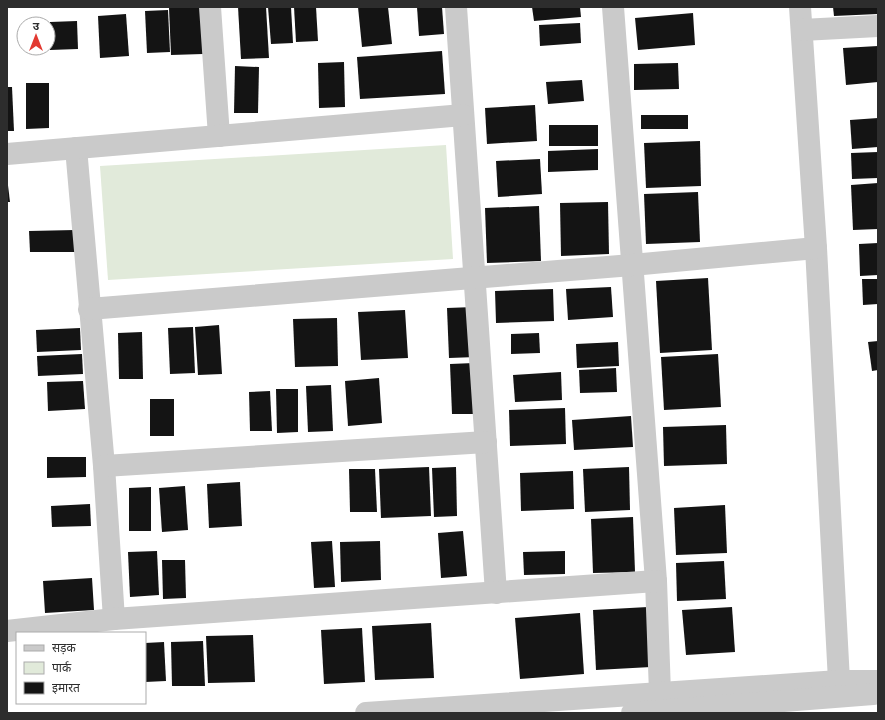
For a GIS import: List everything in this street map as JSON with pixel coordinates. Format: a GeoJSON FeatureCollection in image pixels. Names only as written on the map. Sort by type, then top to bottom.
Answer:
{"type":"FeatureCollection","features":[{"type":"Feature","properties":{"kind":"street"},"geometry":{"type":"LineString","coordinates":[[210,7],[219,136]]}},
{"type":"Feature","properties":{"kind":"street"},"geometry":{"type":"LineString","coordinates":[[456,7],[496,593]]}},
{"type":"Feature","properties":{"kind":"street"},"geometry":{"type":"LineString","coordinates":[[613,7],[656,581],[660,693]]}},
{"type":"Feature","properties":{"kind":"street"},"geometry":{"type":"LineString","coordinates":[[800,7],[816,248],[839,681]]}},
{"type":"Feature","properties":{"kind":"street"},"geometry":{"type":"LineString","coordinates":[[802,30],[878,26]]}},
{"type":"Feature","properties":{"kind":"street"},"geometry":{"type":"LineString","coordinates":[[7,154],[464,114]]}},
{"type":"Feature","properties":{"kind":"street"},"geometry":{"type":"LineString","coordinates":[[76,148],[104,466],[114,619]]}},
{"type":"Feature","properties":{"kind":"street"},"geometry":{"type":"LineString","coordinates":[[89,309],[632,265],[816,248]]}},
{"type":"Feature","properties":{"kind":"street"},"geometry":{"type":"LineString","coordinates":[[104,466],[486,442]]}},
{"type":"Feature","properties":{"kind":"street"},"geometry":{"type":"LineString","coordinates":[[7,632],[114,619],[656,581]]}},
{"type":"Feature","properties":{"kind":"street"},"geometry":{"type":"LineString","coordinates":[[366,713],[839,681],[878,681]]}},
{"type":"Feature","properties":{"kind":"street"},"geometry":{"type":"LineString","coordinates":[[632,713],[878,694]]}},
{"type":"Feature","properties":{"kind":"green space"},"geometry":{"type":"Polygon","coordinates":[[[446,145],[453,259],[108,280],[100,166],[446,145]]]}},
{"type":"Feature","properties":{"kind":"building"},"geometry":{"type":"Polygon","coordinates":[[[201,7],[203,54],[171,55],[169,8],[201,7]]]}},
{"type":"Feature","properties":{"kind":"building"},"geometry":{"type":"Polygon","coordinates":[[[238,7],[266,7],[269,58],[241,59],[238,7]]]}},
{"type":"Feature","properties":{"kind":"building"},"geometry":{"type":"Polygon","coordinates":[[[268,7],[291,7],[293,43],[271,44],[268,7]]]}},
{"type":"Feature","properties":{"kind":"building"},"geometry":{"type":"Polygon","coordinates":[[[294,7],[316,7],[318,41],[296,42],[294,7]]]}},
{"type":"Feature","properties":{"kind":"building"},"geometry":{"type":"Polygon","coordinates":[[[358,7],[388,7],[392,44],[362,47],[358,7]]]}},
{"type":"Feature","properties":{"kind":"building"},"geometry":{"type":"Polygon","coordinates":[[[417,7],[442,7],[444,34],[419,36],[417,7]]]}},
{"type":"Feature","properties":{"kind":"building"},"geometry":{"type":"Polygon","coordinates":[[[532,7],[580,7],[581,17],[534,21],[532,7]]]}},
{"type":"Feature","properties":{"kind":"building"},"geometry":{"type":"Polygon","coordinates":[[[833,7],[878,7],[878,14],[834,16],[833,7]]]}},
{"type":"Feature","properties":{"kind":"building"},"geometry":{"type":"Polygon","coordinates":[[[168,10],[170,52],[147,53],[145,11],[168,10]]]}},
{"type":"Feature","properties":{"kind":"building"},"geometry":{"type":"Polygon","coordinates":[[[693,13],[695,45],[638,50],[635,18],[693,13]]]}},
{"type":"Feature","properties":{"kind":"building"},"geometry":{"type":"Polygon","coordinates":[[[126,14],[129,56],[100,58],[98,16],[126,14]]]}},
{"type":"Feature","properties":{"kind":"building"},"geometry":{"type":"Polygon","coordinates":[[[77,21],[78,49],[56,50],[56,22],[77,21]]]}},
{"type":"Feature","properties":{"kind":"building"},"geometry":{"type":"Polygon","coordinates":[[[580,23],[581,43],[540,46],[539,25],[580,23]]]}},
{"type":"Feature","properties":{"kind":"building"},"geometry":{"type":"Polygon","coordinates":[[[878,46],[878,82],[846,85],[843,48],[878,46]]]}},
{"type":"Feature","properties":{"kind":"building"},"geometry":{"type":"Polygon","coordinates":[[[442,51],[445,94],[360,99],[357,57],[442,51]]]}},
{"type":"Feature","properties":{"kind":"building"},"geometry":{"type":"Polygon","coordinates":[[[344,62],[345,107],[319,108],[318,63],[344,62]]]}},
{"type":"Feature","properties":{"kind":"building"},"geometry":{"type":"Polygon","coordinates":[[[678,63],[679,89],[634,90],[634,64],[678,63]]]}},
{"type":"Feature","properties":{"kind":"building"},"geometry":{"type":"Polygon","coordinates":[[[235,66],[259,67],[258,113],[234,113],[235,66]]]}},
{"type":"Feature","properties":{"kind":"building"},"geometry":{"type":"Polygon","coordinates":[[[582,80],[584,101],[548,104],[546,82],[582,80]]]}},
{"type":"Feature","properties":{"kind":"building"},"geometry":{"type":"Polygon","coordinates":[[[26,83],[49,83],[49,128],[26,129],[26,83]]]}},
{"type":"Feature","properties":{"kind":"building"},"geometry":{"type":"Polygon","coordinates":[[[7,87],[12,87],[14,131],[7,131],[7,87]]]}},
{"type":"Feature","properties":{"kind":"building"},"geometry":{"type":"Polygon","coordinates":[[[535,105],[537,141],[487,144],[485,108],[535,105]]]}},
{"type":"Feature","properties":{"kind":"building"},"geometry":{"type":"Polygon","coordinates":[[[641,115],[688,115],[688,129],[641,129],[641,115]]]}},
{"type":"Feature","properties":{"kind":"building"},"geometry":{"type":"Polygon","coordinates":[[[878,118],[878,147],[852,149],[850,120],[878,118]]]}},
{"type":"Feature","properties":{"kind":"building"},"geometry":{"type":"Polygon","coordinates":[[[549,125],[598,125],[598,146],[549,146],[549,125]]]}},
{"type":"Feature","properties":{"kind":"building"},"geometry":{"type":"Polygon","coordinates":[[[700,141],[701,186],[646,188],[644,143],[700,141]]]}},
{"type":"Feature","properties":{"kind":"building"},"geometry":{"type":"Polygon","coordinates":[[[598,149],[598,170],[548,172],[548,151],[598,149]]]}},
{"type":"Feature","properties":{"kind":"building"},"geometry":{"type":"Polygon","coordinates":[[[878,152],[878,178],[852,179],[851,153],[878,152]]]}},
{"type":"Feature","properties":{"kind":"building"},"geometry":{"type":"Polygon","coordinates":[[[540,159],[542,194],[498,197],[496,161],[540,159]]]}},
{"type":"Feature","properties":{"kind":"building"},"geometry":{"type":"Polygon","coordinates":[[[7,177],[10,202],[7,202],[7,177]]]}},
{"type":"Feature","properties":{"kind":"building"},"geometry":{"type":"Polygon","coordinates":[[[878,183],[878,229],[853,230],[851,185],[878,183]]]}},
{"type":"Feature","properties":{"kind":"building"},"geometry":{"type":"Polygon","coordinates":[[[698,192],[700,242],[646,244],[644,194],[698,192]]]}},
{"type":"Feature","properties":{"kind":"building"},"geometry":{"type":"Polygon","coordinates":[[[608,202],[609,254],[561,256],[560,203],[608,202]]]}},
{"type":"Feature","properties":{"kind":"building"},"geometry":{"type":"Polygon","coordinates":[[[539,206],[541,261],[487,263],[485,208],[539,206]]]}},
{"type":"Feature","properties":{"kind":"building"},"geometry":{"type":"Polygon","coordinates":[[[75,230],[75,252],[30,252],[29,231],[75,230]]]}},
{"type":"Feature","properties":{"kind":"building"},"geometry":{"type":"Polygon","coordinates":[[[878,243],[878,275],[860,276],[859,244],[878,243]]]}},
{"type":"Feature","properties":{"kind":"building"},"geometry":{"type":"Polygon","coordinates":[[[708,278],[712,350],[660,353],[656,281],[708,278]]]}},
{"type":"Feature","properties":{"kind":"building"},"geometry":{"type":"Polygon","coordinates":[[[862,279],[878,279],[878,304],[863,305],[862,279]]]}},
{"type":"Feature","properties":{"kind":"building"},"geometry":{"type":"Polygon","coordinates":[[[611,287],[613,317],[568,320],[566,289],[611,287]]]}},
{"type":"Feature","properties":{"kind":"building"},"geometry":{"type":"Polygon","coordinates":[[[553,289],[554,321],[496,323],[495,291],[553,289]]]}},
{"type":"Feature","properties":{"kind":"building"},"geometry":{"type":"Polygon","coordinates":[[[474,307],[476,357],[449,358],[447,308],[474,307]]]}},
{"type":"Feature","properties":{"kind":"building"},"geometry":{"type":"Polygon","coordinates":[[[405,310],[408,358],[361,360],[358,312],[405,310]]]}},
{"type":"Feature","properties":{"kind":"building"},"geometry":{"type":"Polygon","coordinates":[[[337,318],[338,366],[295,367],[293,319],[337,318]]]}},
{"type":"Feature","properties":{"kind":"building"},"geometry":{"type":"Polygon","coordinates":[[[219,325],[222,374],[198,375],[195,327],[219,325]]]}},
{"type":"Feature","properties":{"kind":"building"},"geometry":{"type":"Polygon","coordinates":[[[193,327],[195,373],[170,374],[168,328],[193,327]]]}},
{"type":"Feature","properties":{"kind":"building"},"geometry":{"type":"Polygon","coordinates":[[[80,328],[81,350],[37,352],[36,330],[80,328]]]}},
{"type":"Feature","properties":{"kind":"building"},"geometry":{"type":"Polygon","coordinates":[[[142,332],[143,379],[119,379],[118,333],[142,332]]]}},
{"type":"Feature","properties":{"kind":"building"},"geometry":{"type":"Polygon","coordinates":[[[539,333],[540,353],[511,354],[511,334],[539,333]]]}},
{"type":"Feature","properties":{"kind":"building"},"geometry":{"type":"Polygon","coordinates":[[[878,341],[878,370],[872,371],[868,342],[878,341]]]}},
{"type":"Feature","properties":{"kind":"building"},"geometry":{"type":"Polygon","coordinates":[[[618,342],[619,366],[577,368],[576,344],[618,342]]]}},
{"type":"Feature","properties":{"kind":"building"},"geometry":{"type":"Polygon","coordinates":[[[82,354],[83,374],[38,376],[37,356],[82,354]]]}},
{"type":"Feature","properties":{"kind":"building"},"geometry":{"type":"Polygon","coordinates":[[[718,354],[721,407],[664,410],[661,357],[718,354]]]}},
{"type":"Feature","properties":{"kind":"building"},"geometry":{"type":"Polygon","coordinates":[[[474,363],[477,414],[452,414],[450,364],[474,363]]]}},
{"type":"Feature","properties":{"kind":"building"},"geometry":{"type":"Polygon","coordinates":[[[616,368],[617,392],[580,393],[579,370],[616,368]]]}},
{"type":"Feature","properties":{"kind":"building"},"geometry":{"type":"Polygon","coordinates":[[[561,372],[562,400],[515,402],[513,375],[561,372]]]}},
{"type":"Feature","properties":{"kind":"building"},"geometry":{"type":"Polygon","coordinates":[[[379,378],[382,423],[348,426],[345,381],[379,378]]]}},
{"type":"Feature","properties":{"kind":"building"},"geometry":{"type":"Polygon","coordinates":[[[83,381],[85,409],[48,411],[47,382],[83,381]]]}},
{"type":"Feature","properties":{"kind":"building"},"geometry":{"type":"Polygon","coordinates":[[[331,385],[333,431],[308,432],[306,386],[331,385]]]}},
{"type":"Feature","properties":{"kind":"building"},"geometry":{"type":"Polygon","coordinates":[[[276,389],[298,389],[298,432],[277,433],[276,389]]]}},
{"type":"Feature","properties":{"kind":"building"},"geometry":{"type":"Polygon","coordinates":[[[270,391],[272,431],[250,431],[249,392],[270,391]]]}},
{"type":"Feature","properties":{"kind":"building"},"geometry":{"type":"Polygon","coordinates":[[[150,399],[174,399],[174,436],[150,436],[150,399]]]}},
{"type":"Feature","properties":{"kind":"building"},"geometry":{"type":"Polygon","coordinates":[[[565,408],[566,444],[510,446],[509,410],[565,408]]]}},
{"type":"Feature","properties":{"kind":"building"},"geometry":{"type":"Polygon","coordinates":[[[631,416],[633,447],[574,450],[572,420],[631,416]]]}},
{"type":"Feature","properties":{"kind":"building"},"geometry":{"type":"Polygon","coordinates":[[[726,425],[727,464],[664,466],[663,427],[726,425]]]}},
{"type":"Feature","properties":{"kind":"building"},"geometry":{"type":"Polygon","coordinates":[[[47,457],[86,457],[86,477],[47,478],[47,457]]]}},
{"type":"Feature","properties":{"kind":"building"},"geometry":{"type":"Polygon","coordinates":[[[429,467],[431,516],[381,518],[379,469],[429,467]]]}},
{"type":"Feature","properties":{"kind":"building"},"geometry":{"type":"Polygon","coordinates":[[[456,467],[457,516],[434,517],[432,468],[456,467]]]}},
{"type":"Feature","properties":{"kind":"building"},"geometry":{"type":"Polygon","coordinates":[[[629,467],[630,510],[585,512],[583,469],[629,467]]]}},
{"type":"Feature","properties":{"kind":"building"},"geometry":{"type":"Polygon","coordinates":[[[349,469],[375,469],[377,512],[350,512],[349,469]]]}},
{"type":"Feature","properties":{"kind":"building"},"geometry":{"type":"Polygon","coordinates":[[[573,471],[574,509],[521,511],[520,473],[573,471]]]}},
{"type":"Feature","properties":{"kind":"building"},"geometry":{"type":"Polygon","coordinates":[[[240,482],[242,526],[209,528],[207,484],[240,482]]]}},
{"type":"Feature","properties":{"kind":"building"},"geometry":{"type":"Polygon","coordinates":[[[185,486],[188,530],[162,532],[159,488],[185,486]]]}},
{"type":"Feature","properties":{"kind":"building"},"geometry":{"type":"Polygon","coordinates":[[[151,487],[151,531],[129,531],[129,488],[151,487]]]}},
{"type":"Feature","properties":{"kind":"building"},"geometry":{"type":"Polygon","coordinates":[[[90,504],[91,526],[52,527],[51,506],[90,504]]]}},
{"type":"Feature","properties":{"kind":"building"},"geometry":{"type":"Polygon","coordinates":[[[725,505],[727,553],[676,555],[674,508],[725,505]]]}},
{"type":"Feature","properties":{"kind":"building"},"geometry":{"type":"Polygon","coordinates":[[[633,517],[635,572],[593,573],[591,519],[633,517]]]}},
{"type":"Feature","properties":{"kind":"building"},"geometry":{"type":"Polygon","coordinates":[[[463,531],[467,576],[441,578],[438,533],[463,531]]]}},
{"type":"Feature","properties":{"kind":"building"},"geometry":{"type":"Polygon","coordinates":[[[332,541],[335,587],[314,588],[311,542],[332,541]]]}},
{"type":"Feature","properties":{"kind":"building"},"geometry":{"type":"Polygon","coordinates":[[[380,541],[381,580],[341,582],[340,542],[380,541]]]}},
{"type":"Feature","properties":{"kind":"building"},"geometry":{"type":"Polygon","coordinates":[[[157,551],[159,595],[130,597],[128,552],[157,551]]]}},
{"type":"Feature","properties":{"kind":"building"},"geometry":{"type":"Polygon","coordinates":[[[565,551],[565,574],[524,575],[523,552],[565,551]]]}},
{"type":"Feature","properties":{"kind":"building"},"geometry":{"type":"Polygon","coordinates":[[[162,560],[185,560],[186,598],[163,599],[162,560]]]}},
{"type":"Feature","properties":{"kind":"building"},"geometry":{"type":"Polygon","coordinates":[[[724,561],[726,599],[677,601],[676,563],[724,561]]]}},
{"type":"Feature","properties":{"kind":"building"},"geometry":{"type":"Polygon","coordinates":[[[92,578],[94,610],[45,613],[43,581],[92,578]]]}},
{"type":"Feature","properties":{"kind":"building"},"geometry":{"type":"Polygon","coordinates":[[[648,607],[651,667],[596,670],[593,610],[648,607]]]}},
{"type":"Feature","properties":{"kind":"building"},"geometry":{"type":"Polygon","coordinates":[[[732,607],[735,652],[686,655],[682,610],[732,607]]]}},
{"type":"Feature","properties":{"kind":"building"},"geometry":{"type":"Polygon","coordinates":[[[580,613],[584,674],[520,679],[515,618],[580,613]]]}},
{"type":"Feature","properties":{"kind":"building"},"geometry":{"type":"Polygon","coordinates":[[[431,623],[434,678],[375,680],[372,626],[431,623]]]}},
{"type":"Feature","properties":{"kind":"building"},"geometry":{"type":"Polygon","coordinates":[[[362,628],[365,682],[324,684],[321,630],[362,628]]]}},
{"type":"Feature","properties":{"kind":"building"},"geometry":{"type":"Polygon","coordinates":[[[253,635],[255,682],[208,683],[206,636],[253,635]]]}},
{"type":"Feature","properties":{"kind":"building"},"geometry":{"type":"Polygon","coordinates":[[[203,641],[205,686],[172,686],[171,642],[203,641]]]}},
{"type":"Feature","properties":{"kind":"building"},"geometry":{"type":"Polygon","coordinates":[[[164,642],[166,681],[146,682],[146,643],[164,642]]]}}]}
